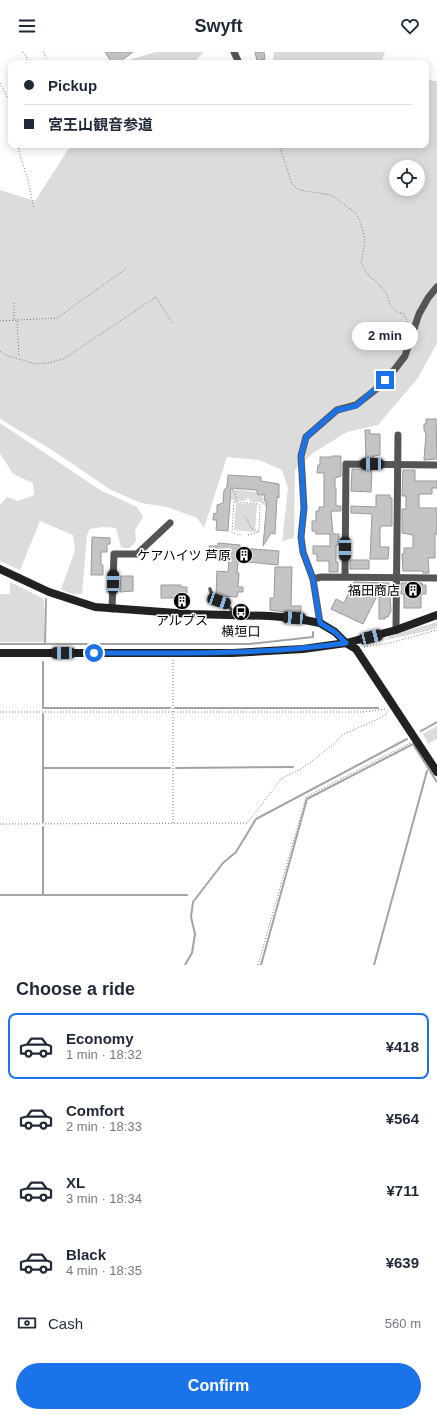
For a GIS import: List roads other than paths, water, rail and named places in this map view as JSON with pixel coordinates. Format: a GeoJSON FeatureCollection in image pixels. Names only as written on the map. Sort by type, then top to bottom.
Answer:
{"type":"FeatureCollection","features":[{"type":"Feature","properties":{"kind":"street"},"geometry":{"type":"LineString","coordinates":[[320,623],[313,579],[303,552],[301,537],[304,508],[301,456],[306,437],[337,410],[356,406],[375,390],[395,369],[405,356],[420,314],[428,298],[437,287]]}},
{"type":"Feature","properties":{"kind":"street"},"geometry":{"type":"LineString","coordinates":[[396,630],[398,435]]}},
{"type":"Feature","properties":{"kind":"street"},"geometry":{"type":"LineString","coordinates":[[345,577],[346,464],[437,465]]}},
{"type":"Feature","properties":{"kind":"street"},"geometry":{"type":"LineString","coordinates":[[112,609],[114,554],[137,554],[170,523]]}},
{"type":"Feature","properties":{"kind":"street"},"geometry":{"type":"LineString","coordinates":[[0,569],[49,592],[95,607],[234,616],[294,618],[320,623],[335,632],[346,643],[356,649],[391,707],[437,772]]}},
{"type":"Feature","properties":{"kind":"street"},"geometry":{"type":"LineString","coordinates":[[313,579],[321,577],[437,578]]}},
{"type":"Feature","properties":{"kind":"street"},"geometry":{"type":"LineString","coordinates":[[0,653],[173,654],[303,650],[346,643],[396,630],[437,615]]}},
{"type":"Feature","properties":{"kind":"lane"},"geometry":{"type":"LineString","coordinates":[[210,588],[213,598],[227,604],[232,609],[234,616]]}},
{"type":"Feature","properties":{"kind":"waterway"},"geometry":{"type":"LineString","coordinates":[[45,644],[46,599]]}},
{"type":"Feature","properties":{"kind":"waterway"},"geometry":{"type":"LineString","coordinates":[[0,644],[249,644],[313,637],[313,632]]}},
{"type":"Feature","properties":{"kind":"waterway"},"geometry":{"type":"LineString","coordinates":[[43,662],[43,708],[170,708]]}},
{"type":"Feature","properties":{"kind":"waterway"},"geometry":{"type":"LineString","coordinates":[[175,708],[378,708]]}},
{"type":"Feature","properties":{"kind":"waterway"},"geometry":{"type":"LineString","coordinates":[[43,714],[43,768],[170,768]]}},
{"type":"Feature","properties":{"kind":"waterway"},"geometry":{"type":"LineString","coordinates":[[421,731],[437,722]]}},
{"type":"Feature","properties":{"kind":"waterway"},"geometry":{"type":"LineString","coordinates":[[185,965],[192,953],[195,934],[191,917],[193,902],[223,863],[236,852],[256,819],[407,739]]}},
{"type":"Feature","properties":{"kind":"waterway"},"geometry":{"type":"LineString","coordinates":[[261,965],[307,799],[413,744],[437,782]]}},
{"type":"Feature","properties":{"kind":"waterway"},"geometry":{"type":"LineString","coordinates":[[176,768],[293,767]]}},
{"type":"Feature","properties":{"kind":"waterway"},"geometry":{"type":"LineString","coordinates":[[43,768],[43,822]]}},
{"type":"Feature","properties":{"kind":"waterway"},"geometry":{"type":"LineString","coordinates":[[374,965],[427,771]]}},
{"type":"Feature","properties":{"kind":"waterway"},"geometry":{"type":"LineString","coordinates":[[43,827],[43,895]]}},
{"type":"Feature","properties":{"kind":"waterway"},"geometry":{"type":"LineString","coordinates":[[0,895],[187,895]]}},
{"type":"Feature","properties":{"kind":"place","name":"ケアハイツ 芦原"},"geometry":{"type":"Point","coordinates":[244,555]}},
{"type":"Feature","properties":{"kind":"place","name":"福田商店"},"geometry":{"type":"Point","coordinates":[413,590]}},
{"type":"Feature","properties":{"kind":"place","name":"アルプス"},"geometry":{"type":"Point","coordinates":[182,601]}},
{"type":"Feature","properties":{"kind":"place","name":"横垣口"},"geometry":{"type":"Point","coordinates":[241,612]}}]}
